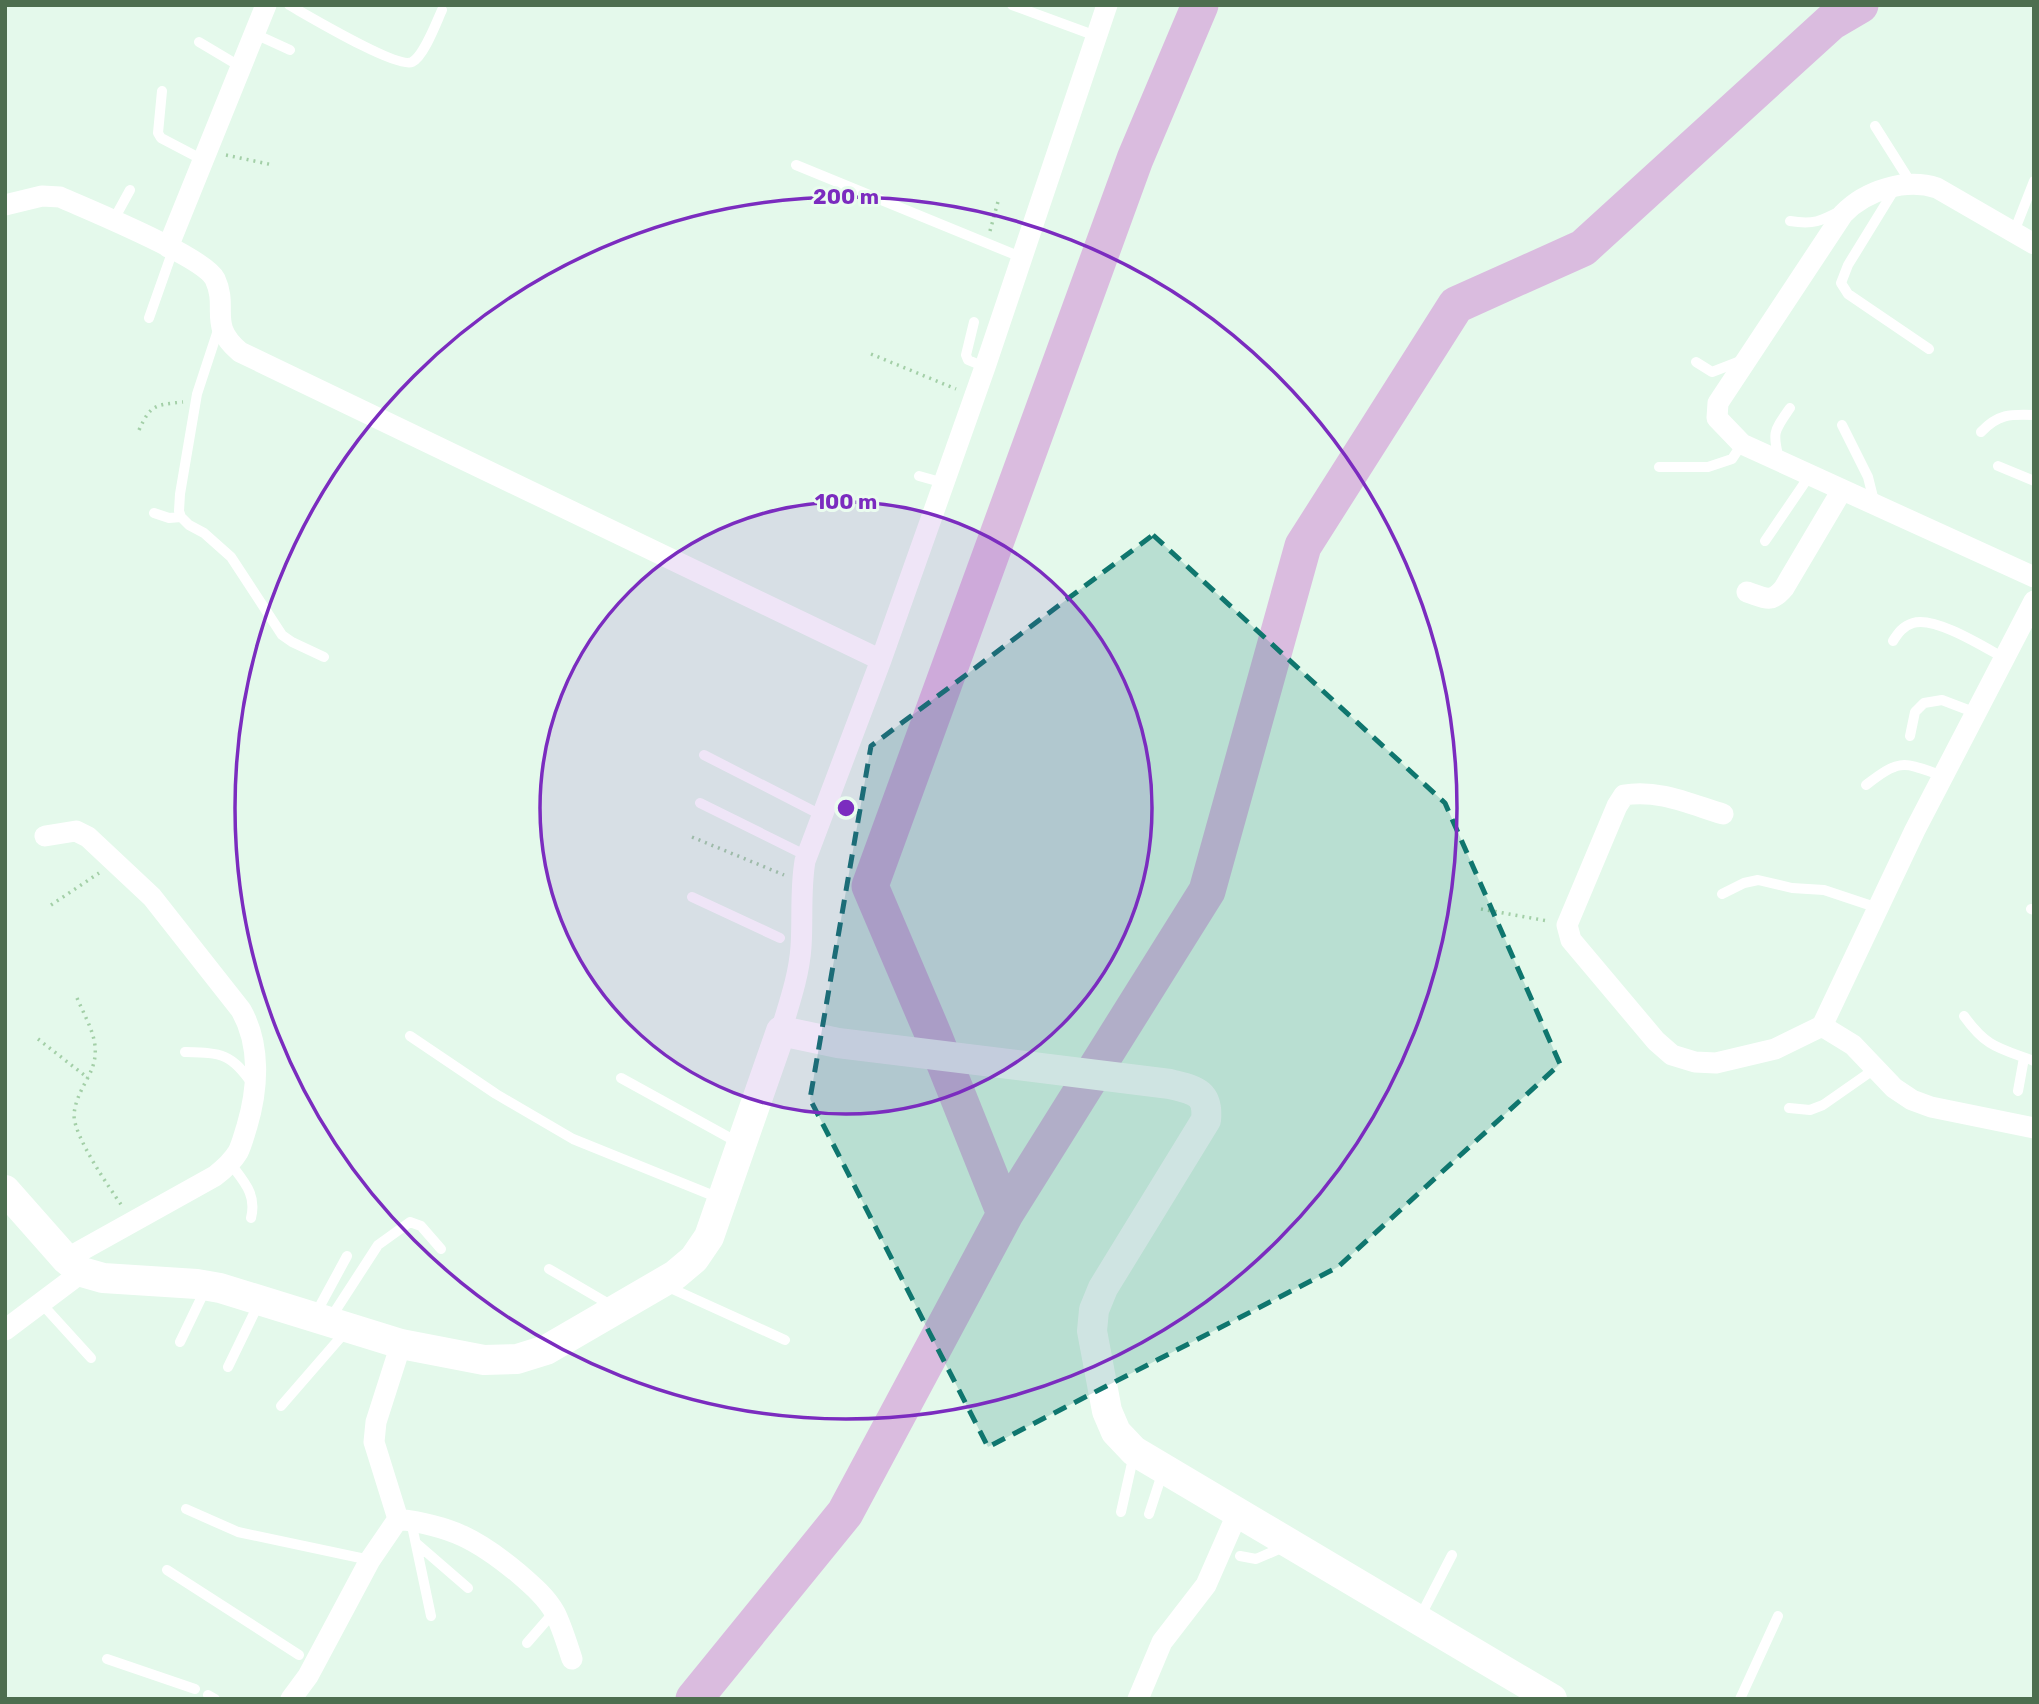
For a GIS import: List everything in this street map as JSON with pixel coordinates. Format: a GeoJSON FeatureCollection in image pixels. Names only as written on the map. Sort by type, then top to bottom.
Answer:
{"type":"FeatureCollection","features":[{"type":"Feature","properties":{"kind":"main road"},"geometry":{"type":"LineString","coordinates":[[5,1190],[74,1266],[103,1278],[207,1286],[401,1344],[484,1360],[517,1359],[546,1350],[675,1275],[694,1259],[709,1237],[781,1031],[838,1043],[1170,1084],[1193,1090],[1203,1097],[1207,1108],[1206,1120],[1104,1288],[1094,1310],[1092,1331],[1107,1411],[1116,1432],[1134,1451],[1552,1699]]}},
{"type":"Feature","properties":{"kind":"street"},"geometry":{"type":"LineString","coordinates":[[170,248],[266,5]]}},
{"type":"Feature","properties":{"kind":"street"},"geometry":{"type":"LineString","coordinates":[[781,1031],[798,968],[802,882],[807,856],[881,660],[985,367],[1107,5]]}},
{"type":"Feature","properties":{"kind":"street"},"geometry":{"type":"LineString","coordinates":[[2034,244],[1937,188],[1924,184],[1904,185],[1867,195],[1853,203],[1843,214],[1718,403],[1717,418],[1742,444],[2034,577]]}},
{"type":"Feature","properties":{"kind":"street"},"geometry":{"type":"LineString","coordinates":[[5,205],[43,196],[60,197],[170,248],[202,266],[214,277],[218,290],[220,325],[227,341],[240,352],[881,660]]}},
{"type":"Feature","properties":{"kind":"street"},"geometry":{"type":"LineString","coordinates":[[1747,592],[1770,599],[1777,596],[1842,490]]}},
{"type":"Feature","properties":{"kind":"street"},"geometry":{"type":"LineString","coordinates":[[1723,814],[1670,797],[1641,792],[1624,795],[1567,925],[1571,940],[1657,1041],[1672,1055],[1695,1062],[1716,1063],[1775,1049],[1822,1026],[1943,776],[2034,601]]}},
{"type":"Feature","properties":{"kind":"street"},"geometry":{"type":"LineString","coordinates":[[5,1330],[41,1303],[74,1266],[133,1222],[215,1176],[230,1163],[239,1150],[256,1089],[254,1043],[250,1026],[241,1010],[152,897],[88,837],[76,831],[45,836]]}},
{"type":"Feature","properties":{"kind":"street"},"geometry":{"type":"LineString","coordinates":[[1822,1026],[1853,1045],[1894,1088],[1912,1100],[1931,1107],[2034,1128]]}},
{"type":"Feature","properties":{"kind":"street"},"geometry":{"type":"LineString","coordinates":[[401,1344],[376,1422],[374,1442],[404,1520]]}},
{"type":"Feature","properties":{"kind":"street"},"geometry":{"type":"LineString","coordinates":[[1138,1699],[1162,1642],[1206,1586],[1238,1512]]}},
{"type":"Feature","properties":{"kind":"street"},"geometry":{"type":"LineString","coordinates":[[291,1699],[307,1659],[370,1560],[404,1520]]}},
{"type":"Feature","properties":{"kind":"street"},"geometry":{"type":"LineString","coordinates":[[404,1520],[429,1523],[477,1542],[493,1552],[534,1586],[554,1612],[572,1659]]}},
{"type":"Feature","properties":{"kind":"lane"},"geometry":{"type":"LineString","coordinates":[[289,5],[389,58],[408,63],[414,61],[423,50],[442,10]]}},
{"type":"Feature","properties":{"kind":"lane"},"geometry":{"type":"LineString","coordinates":[[1012,5],[1096,36]]}},
{"type":"Feature","properties":{"kind":"lane"},"geometry":{"type":"LineString","coordinates":[[255,34],[290,50]]}},
{"type":"Feature","properties":{"kind":"lane"},"geometry":{"type":"LineString","coordinates":[[199,42],[241,67]]}},
{"type":"Feature","properties":{"kind":"lane"},"geometry":{"type":"LineString","coordinates":[[162,91],[158,133],[160,138],[205,155]]}},
{"type":"Feature","properties":{"kind":"lane"},"geometry":{"type":"LineString","coordinates":[[1875,126],[1904,185],[1848,265],[1841,283],[1848,293],[1929,349]]}},
{"type":"Feature","properties":{"kind":"lane"},"geometry":{"type":"LineString","coordinates":[[796,165],[1023,258]]}},
{"type":"Feature","properties":{"kind":"lane"},"geometry":{"type":"LineString","coordinates":[[2014,232],[2034,181]]}},
{"type":"Feature","properties":{"kind":"lane"},"geometry":{"type":"LineString","coordinates":[[113,221],[130,190]]}},
{"type":"Feature","properties":{"kind":"lane"},"geometry":{"type":"LineString","coordinates":[[1790,221],[1808,224],[1820,221],[1853,203]]}},
{"type":"Feature","properties":{"kind":"lane"},"geometry":{"type":"LineString","coordinates":[[149,318],[170,248]]}},
{"type":"Feature","properties":{"kind":"lane"},"geometry":{"type":"LineString","coordinates":[[974,322],[966,355],[968,360],[985,367]]}},
{"type":"Feature","properties":{"kind":"lane"},"geometry":{"type":"LineString","coordinates":[[220,325],[201,376],[180,494],[181,517],[204,533],[230,557],[282,635],[324,657]]}},
{"type":"Feature","properties":{"kind":"lane"},"geometry":{"type":"LineString","coordinates":[[1696,362],[1712,372],[1748,358]]}},
{"type":"Feature","properties":{"kind":"lane"},"geometry":{"type":"LineString","coordinates":[[1780,462],[1775,429],[1790,408]]}},
{"type":"Feature","properties":{"kind":"lane"},"geometry":{"type":"LineString","coordinates":[[1980,432],[1990,422],[2010,414],[2034,415]]}},
{"type":"Feature","properties":{"kind":"lane"},"geometry":{"type":"LineString","coordinates":[[1842,425],[1868,477],[1875,505]]}},
{"type":"Feature","properties":{"kind":"lane"},"geometry":{"type":"LineString","coordinates":[[1660,467],[1708,467],[1732,459],[1742,444]]}},
{"type":"Feature","properties":{"kind":"lane"},"geometry":{"type":"LineString","coordinates":[[1998,466],[2034,481]]}},
{"type":"Feature","properties":{"kind":"lane"},"geometry":{"type":"LineString","coordinates":[[1765,541],[1810,475]]}},
{"type":"Feature","properties":{"kind":"lane"},"geometry":{"type":"LineString","coordinates":[[919,476],[944,483]]}},
{"type":"Feature","properties":{"kind":"lane"},"geometry":{"type":"LineString","coordinates":[[154,513],[169,518],[181,517]]}},
{"type":"Feature","properties":{"kind":"lane"},"geometry":{"type":"LineString","coordinates":[[1893,641],[1903,628],[1915,622],[1934,625],[1967,637],[2004,658]]}},
{"type":"Feature","properties":{"kind":"lane"},"geometry":{"type":"LineString","coordinates":[[1910,736],[1915,712],[1924,703],[1942,700],[1976,713]]}},
{"type":"Feature","properties":{"kind":"lane"},"geometry":{"type":"LineString","coordinates":[[704,755],[823,816]]}},
{"type":"Feature","properties":{"kind":"lane"},"geometry":{"type":"LineString","coordinates":[[1866,785],[1885,770],[1899,764],[1943,776]]}},
{"type":"Feature","properties":{"kind":"lane"},"geometry":{"type":"LineString","coordinates":[[700,803],[807,856]]}},
{"type":"Feature","properties":{"kind":"lane"},"geometry":{"type":"LineString","coordinates":[[1722,894],[1744,883],[1758,880],[1792,888],[1824,890],[1878,908]]}},
{"type":"Feature","properties":{"kind":"lane"},"geometry":{"type":"LineString","coordinates":[[692,897],[780,938]]}},
{"type":"Feature","properties":{"kind":"lane"},"geometry":{"type":"LineString","coordinates":[[1964,1016],[1979,1036],[1992,1045],[2029,1059],[2018,1091]]}},
{"type":"Feature","properties":{"kind":"lane"},"geometry":{"type":"LineString","coordinates":[[410,1036],[496,1094],[573,1139],[722,1200]]}},
{"type":"Feature","properties":{"kind":"lane"},"geometry":{"type":"LineString","coordinates":[[186,1052],[217,1052],[226,1055],[242,1069],[256,1089]]}},
{"type":"Feature","properties":{"kind":"lane"},"geometry":{"type":"LineString","coordinates":[[1789,1108],[1811,1110],[1823,1105],[1876,1068]]}},
{"type":"Feature","properties":{"kind":"lane"},"geometry":{"type":"LineString","coordinates":[[621,1078],[742,1144]]}},
{"type":"Feature","properties":{"kind":"lane"},"geometry":{"type":"LineString","coordinates":[[230,1163],[250,1192],[254,1204],[251,1218]]}},
{"type":"Feature","properties":{"kind":"lane"},"geometry":{"type":"LineString","coordinates":[[281,1406],[378,1245],[411,1222],[421,1226],[441,1249]]}},
{"type":"Feature","properties":{"kind":"lane"},"geometry":{"type":"LineString","coordinates":[[331,1322],[347,1256]]}},
{"type":"Feature","properties":{"kind":"lane"},"geometry":{"type":"LineString","coordinates":[[549,1269],[617,1308]]}},
{"type":"Feature","properties":{"kind":"lane"},"geometry":{"type":"LineString","coordinates":[[661,1283],[785,1340]]}},
{"type":"Feature","properties":{"kind":"lane"},"geometry":{"type":"LineString","coordinates":[[180,1342],[207,1286]]}},
{"type":"Feature","properties":{"kind":"lane"},"geometry":{"type":"LineString","coordinates":[[228,1367],[260,1300]]}},
{"type":"Feature","properties":{"kind":"lane"},"geometry":{"type":"LineString","coordinates":[[41,1303],[91,1358]]}},
{"type":"Feature","properties":{"kind":"lane"},"geometry":{"type":"LineString","coordinates":[[1121,1512],[1134,1451]]}},
{"type":"Feature","properties":{"kind":"lane"},"geometry":{"type":"LineString","coordinates":[[1149,1514],[1164,1468]]}},
{"type":"Feature","properties":{"kind":"lane"},"geometry":{"type":"LineString","coordinates":[[187,1509],[238,1532],[370,1560]]}},
{"type":"Feature","properties":{"kind":"lane"},"geometry":{"type":"LineString","coordinates":[[404,1520],[416,1543],[431,1616]]}},
{"type":"Feature","properties":{"kind":"lane"},"geometry":{"type":"LineString","coordinates":[[416,1543],[468,1588]]}},
{"type":"Feature","properties":{"kind":"lane"},"geometry":{"type":"LineString","coordinates":[[1240,1556],[1256,1559],[1292,1544]]}},
{"type":"Feature","properties":{"kind":"lane"},"geometry":{"type":"LineString","coordinates":[[1418,1619],[1452,1555]]}},
{"type":"Feature","properties":{"kind":"lane"},"geometry":{"type":"LineString","coordinates":[[167,1570],[307,1659]]}},
{"type":"Feature","properties":{"kind":"lane"},"geometry":{"type":"LineString","coordinates":[[527,1643],[554,1612]]}},
{"type":"Feature","properties":{"kind":"lane"},"geometry":{"type":"LineString","coordinates":[[1740,1699],[1778,1616]]}},
{"type":"Feature","properties":{"kind":"lane"},"geometry":{"type":"LineString","coordinates":[[107,1659],[195,1689]]}},
{"type":"Feature","properties":{"kind":"path"},"geometry":{"type":"LineString","coordinates":[[205,155],[273,165]]}},
{"type":"Feature","properties":{"kind":"path"},"geometry":{"type":"LineString","coordinates":[[986,243],[999,198]]}},
{"type":"Feature","properties":{"kind":"path"},"geometry":{"type":"LineString","coordinates":[[871,354],[956,389]]}},
{"type":"Feature","properties":{"kind":"path"},"geometry":{"type":"LineString","coordinates":[[139,430],[148,411],[154,406],[196,401]]}},
{"type":"Feature","properties":{"kind":"path"},"geometry":{"type":"LineString","coordinates":[[692,836],[802,882]]}},
{"type":"Feature","properties":{"kind":"path"},"geometry":{"type":"LineString","coordinates":[[51,905],[115,862]]}},
{"type":"Feature","properties":{"kind":"path"},"geometry":{"type":"LineString","coordinates":[[1481,909],[1567,925]]}},
{"type":"Feature","properties":{"kind":"path"},"geometry":{"type":"LineString","coordinates":[[77,998],[95,1038],[96,1055],[88,1078],[78,1095],[74,1116],[78,1131],[106,1184],[133,1222]]}},
{"type":"Feature","properties":{"kind":"path"},"geometry":{"type":"LineString","coordinates":[[38,1039],[88,1078]]}},
{"type":"Feature","properties":{"kind":"highlighted area"},"geometry":{"type":"Polygon","coordinates":[[[1153,535],[1445,803],[1560,1064],[1338,1267],[988,1447],[810,1099],[871,746],[1153,535]]]}},
{"type":"Feature","properties":{"kind":"waterway"},"geometry":{"type":"LineString","coordinates":[[694,1699],[845,1513],[1005,1214],[870,886],[1135,159],[1200,5]]}},
{"type":"Feature","properties":{"kind":"waterway"},"geometry":{"type":"LineString","coordinates":[[1005,1214],[1207,891],[1303,546],[1456,305],[1583,248],[1831,22],[1860,5]]}}]}
